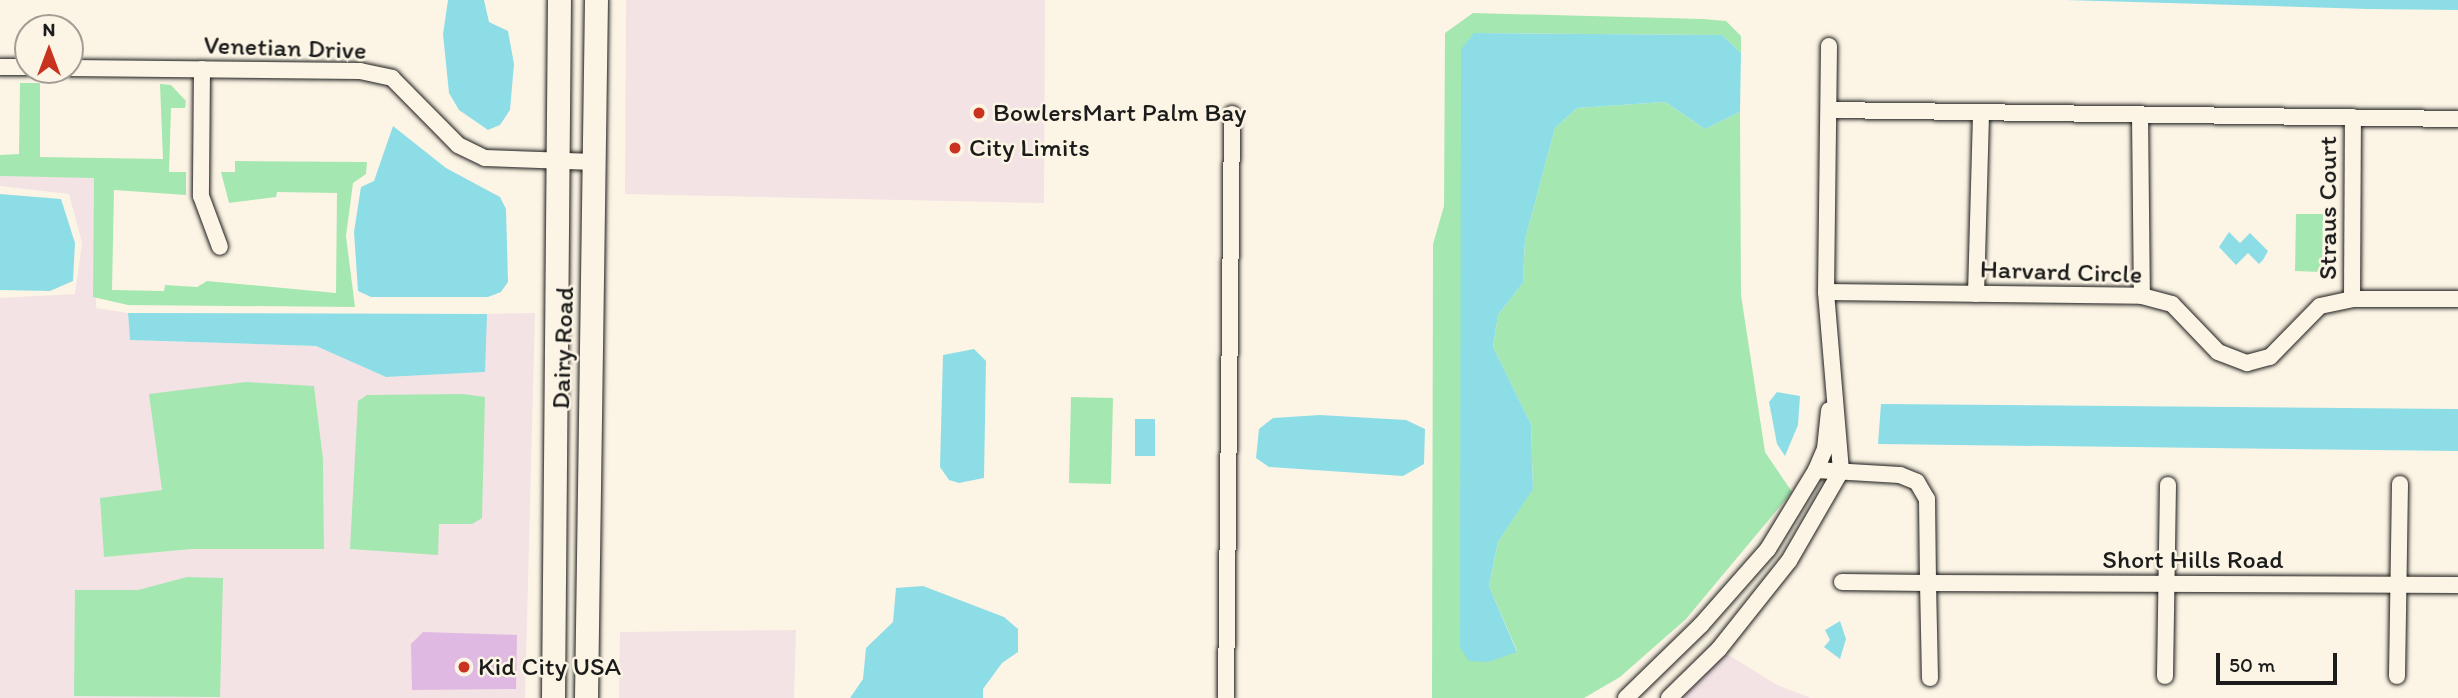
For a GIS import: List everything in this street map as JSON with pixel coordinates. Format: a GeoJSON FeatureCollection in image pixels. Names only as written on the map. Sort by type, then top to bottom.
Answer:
{"type":"FeatureCollection","features":[{"type":"Feature","properties":{"kind":"street","name":"Dairy Road"},"geometry":{"type":"LineString","coordinates":[[553,698],[558,0]]}},
{"type":"Feature","properties":{"kind":"street","name":"Dairy Road"},"geometry":{"type":"LineString","coordinates":[[586,698],[596,0]]}},
{"type":"Feature","properties":{"kind":"street"},"geometry":{"type":"LineString","coordinates":[[1669,698],[1719,649],[1789,561],[1841,471],[1834,362],[1826,292],[1829,46]]}},
{"type":"Feature","properties":{"kind":"street","name":"Venetian Drive"},"geometry":{"type":"LineString","coordinates":[[84,68],[360,71],[392,78],[458,145],[485,158],[594,162]]}},
{"type":"Feature","properties":{"kind":"street"},"geometry":{"type":"LineString","coordinates":[[202,69],[201,196],[220,247]]}},
{"type":"Feature","properties":{"kind":"street"},"geometry":{"type":"LineString","coordinates":[[1829,110],[2458,119]]}},
{"type":"Feature","properties":{"kind":"street"},"geometry":{"type":"LineString","coordinates":[[1976,294],[1981,112]]}},
{"type":"Feature","properties":{"kind":"street"},"geometry":{"type":"LineString","coordinates":[[1226,698],[1233,114]]}},
{"type":"Feature","properties":{"kind":"street"},"geometry":{"type":"LineString","coordinates":[[2140,114],[2142,296]]}},
{"type":"Feature","properties":{"kind":"street","name":"Straus Court"},"geometry":{"type":"LineString","coordinates":[[2352,299],[2353,117]]}},
{"type":"Feature","properties":{"kind":"street","name":"Harvard Circle"},"geometry":{"type":"LineString","coordinates":[[1826,292],[2142,296],[2172,304],[2218,352],[2248,363],[2270,357],[2320,306],[2352,299],[2458,299]]}},
{"type":"Feature","properties":{"kind":"street"},"geometry":{"type":"LineString","coordinates":[[555,384],[592,345]]}},
{"type":"Feature","properties":{"kind":"street"},"geometry":{"type":"LineString","coordinates":[[1626,698],[1701,625],[1768,549],[1816,470],[1825,449],[1834,362]]}},
{"type":"Feature","properties":{"kind":"street"},"geometry":{"type":"LineString","coordinates":[[554,425],[590,385]]}},
{"type":"Feature","properties":{"kind":"street"},"geometry":{"type":"LineString","coordinates":[[1816,470],[1900,475],[1917,482],[1927,499],[1930,678]]}},
{"type":"Feature","properties":{"kind":"street"},"geometry":{"type":"LineString","coordinates":[[2165,676],[2168,485]]}},
{"type":"Feature","properties":{"kind":"street"},"geometry":{"type":"LineString","coordinates":[[2397,676],[2400,485]]}},
{"type":"Feature","properties":{"kind":"street","name":"Short Hills Road"},"geometry":{"type":"LineString","coordinates":[[1842,582],[2458,585]]}},
{"type":"Feature","properties":{"kind":"shaded area"},"geometry":{"type":"Polygon","coordinates":[[[626,0],[1045,0],[1044,203],[625,194],[626,0]]]}},
{"type":"Feature","properties":{"kind":"shaded area"},"geometry":{"type":"Polygon","coordinates":[[[0,176],[95,177],[96,308],[128,313],[130,340],[316,346],[386,377],[485,372],[483,314],[535,313],[525,698],[0,698],[0,298],[75,294],[82,243],[69,194],[0,186],[0,176]],[[314,387],[162,490],[104,557],[192,549],[324,549],[323,459],[314,387]]]}},
{"type":"Feature","properties":{"kind":"shaded area"},"geometry":{"type":"Polygon","coordinates":[[[796,630],[794,698],[619,698],[620,632],[796,630]]]}},
{"type":"Feature","properties":{"kind":"shaded area"},"geometry":{"type":"Polygon","coordinates":[[[1719,649],[1777,685],[1811,698],[1669,698],[1719,649]]]}},
{"type":"Feature","properties":{"kind":"green space"},"geometry":{"type":"Polygon","coordinates":[[[1473,13],[1703,19],[1726,21],[1741,36],[1741,53],[1722,35],[1474,33],[1460,648],[1517,651],[1489,586],[1498,542],[1533,488],[1531,424],[1493,347],[1498,315],[1523,283],[1525,240],[1555,128],[1577,108],[1665,102],[1705,129],[1740,112],[1741,295],[1765,452],[1792,492],[1686,619],[1620,677],[1584,698],[1432,698],[1433,244],[1444,206],[1445,33],[1473,13]]]}},
{"type":"Feature","properties":{"kind":"green space"},"geometry":{"type":"Polygon","coordinates":[[[20,84],[40,84],[40,157],[163,159],[160,84],[171,85],[186,101],[185,108],[171,108],[169,172],[186,172],[186,195],[114,190],[112,290],[164,291],[165,285],[197,287],[207,281],[336,293],[337,193],[277,192],[276,197],[229,203],[221,172],[235,172],[235,161],[367,162],[366,174],[353,183],[346,236],[355,307],[128,305],[93,297],[94,178],[0,176],[0,155],[19,154],[20,84]]]}},
{"type":"Feature","properties":{"kind":"green space"},"geometry":{"type":"Polygon","coordinates":[[[2296,214],[2323,214],[2322,272],[2295,271],[2296,214]]]}},
{"type":"Feature","properties":{"kind":"green space"},"geometry":{"type":"Polygon","coordinates":[[[246,382],[314,386],[323,459],[324,549],[192,549],[104,557],[100,498],[162,490],[149,394],[246,382]]]}},
{"type":"Feature","properties":{"kind":"green space"},"geometry":{"type":"Polygon","coordinates":[[[463,394],[485,397],[482,518],[472,524],[439,524],[438,555],[350,549],[358,401],[367,395],[463,394]]]}},
{"type":"Feature","properties":{"kind":"green space"},"geometry":{"type":"Polygon","coordinates":[[[1071,397],[1113,398],[1111,484],[1069,483],[1071,397]]]}},
{"type":"Feature","properties":{"kind":"green space"},"geometry":{"type":"Polygon","coordinates":[[[187,577],[223,578],[220,697],[74,696],[75,590],[138,590],[187,577]]]}},
{"type":"Feature","properties":{"kind":"water"},"geometry":{"type":"Polygon","coordinates":[[[448,0],[484,0],[489,22],[508,31],[514,64],[510,110],[500,125],[488,130],[459,110],[449,93],[443,34],[448,0]]]}},
{"type":"Feature","properties":{"kind":"water"},"geometry":{"type":"Polygon","coordinates":[[[2065,0],[2458,0],[2458,10],[2368,9],[2065,0]]]}},
{"type":"Feature","properties":{"kind":"water"},"geometry":{"type":"Polygon","coordinates":[[[1474,33],[1722,35],[1741,53],[1740,112],[1705,129],[1665,102],[1577,108],[1555,128],[1525,240],[1523,283],[1498,315],[1493,347],[1531,424],[1533,489],[1498,542],[1489,586],[1517,652],[1488,662],[1469,661],[1460,648],[1461,49],[1474,33]]]}},
{"type":"Feature","properties":{"kind":"water"},"geometry":{"type":"Polygon","coordinates":[[[393,126],[446,168],[500,197],[506,209],[508,282],[501,292],[488,297],[371,297],[358,291],[354,232],[361,187],[374,181],[393,126]]]}},
{"type":"Feature","properties":{"kind":"water"},"geometry":{"type":"Polygon","coordinates":[[[0,194],[61,199],[75,243],[73,281],[50,291],[0,290],[0,194]]]}},
{"type":"Feature","properties":{"kind":"water"},"geometry":{"type":"Polygon","coordinates":[[[2229,232],[2240,243],[2250,233],[2268,251],[2263,260],[2259,264],[2248,253],[2236,265],[2219,247],[2229,232]]]}},
{"type":"Feature","properties":{"kind":"water"},"geometry":{"type":"Polygon","coordinates":[[[128,313],[487,314],[485,372],[386,377],[316,346],[130,340],[128,313]]]}},
{"type":"Feature","properties":{"kind":"water"},"geometry":{"type":"Polygon","coordinates":[[[974,349],[986,361],[984,478],[959,483],[949,480],[940,467],[943,355],[974,349]]]}},
{"type":"Feature","properties":{"kind":"water"},"geometry":{"type":"Polygon","coordinates":[[[1777,392],[1800,396],[1798,425],[1785,456],[1777,444],[1769,402],[1777,392]]]}},
{"type":"Feature","properties":{"kind":"water"},"geometry":{"type":"Polygon","coordinates":[[[1881,404],[2458,409],[2458,451],[1878,444],[1881,404]]]}},
{"type":"Feature","properties":{"kind":"water"},"geometry":{"type":"Polygon","coordinates":[[[1320,415],[1406,420],[1425,429],[1424,464],[1403,476],[1269,467],[1256,458],[1259,429],[1273,418],[1320,415]]]}},
{"type":"Feature","properties":{"kind":"water"},"geometry":{"type":"Polygon","coordinates":[[[1135,419],[1155,419],[1155,456],[1135,456],[1135,419]]]}},
{"type":"Feature","properties":{"kind":"water"},"geometry":{"type":"Polygon","coordinates":[[[923,586],[1004,617],[1018,629],[1018,652],[1002,663],[983,689],[983,698],[850,698],[863,679],[866,648],[893,622],[896,588],[923,586]]]}},
{"type":"Feature","properties":{"kind":"water"},"geometry":{"type":"Polygon","coordinates":[[[1840,621],[1846,639],[1840,659],[1824,647],[1830,640],[1825,630],[1840,621]]]}},
{"type":"Feature","properties":{"kind":"building","name":"Kid City USA"},"geometry":{"type":"Polygon","coordinates":[[[423,632],[517,635],[516,689],[412,690],[411,644],[423,632]]]}},
{"type":"Feature","properties":{"kind":"place","name":"BowlersMart Palm Bay"},"geometry":{"type":"Point","coordinates":[979,113]}},
{"type":"Feature","properties":{"kind":"place","name":"City Limits"},"geometry":{"type":"Point","coordinates":[955,148]}},
{"type":"Feature","properties":{"kind":"place","name":"Kid City USA"},"geometry":{"type":"Point","coordinates":[464,667]}}]}
